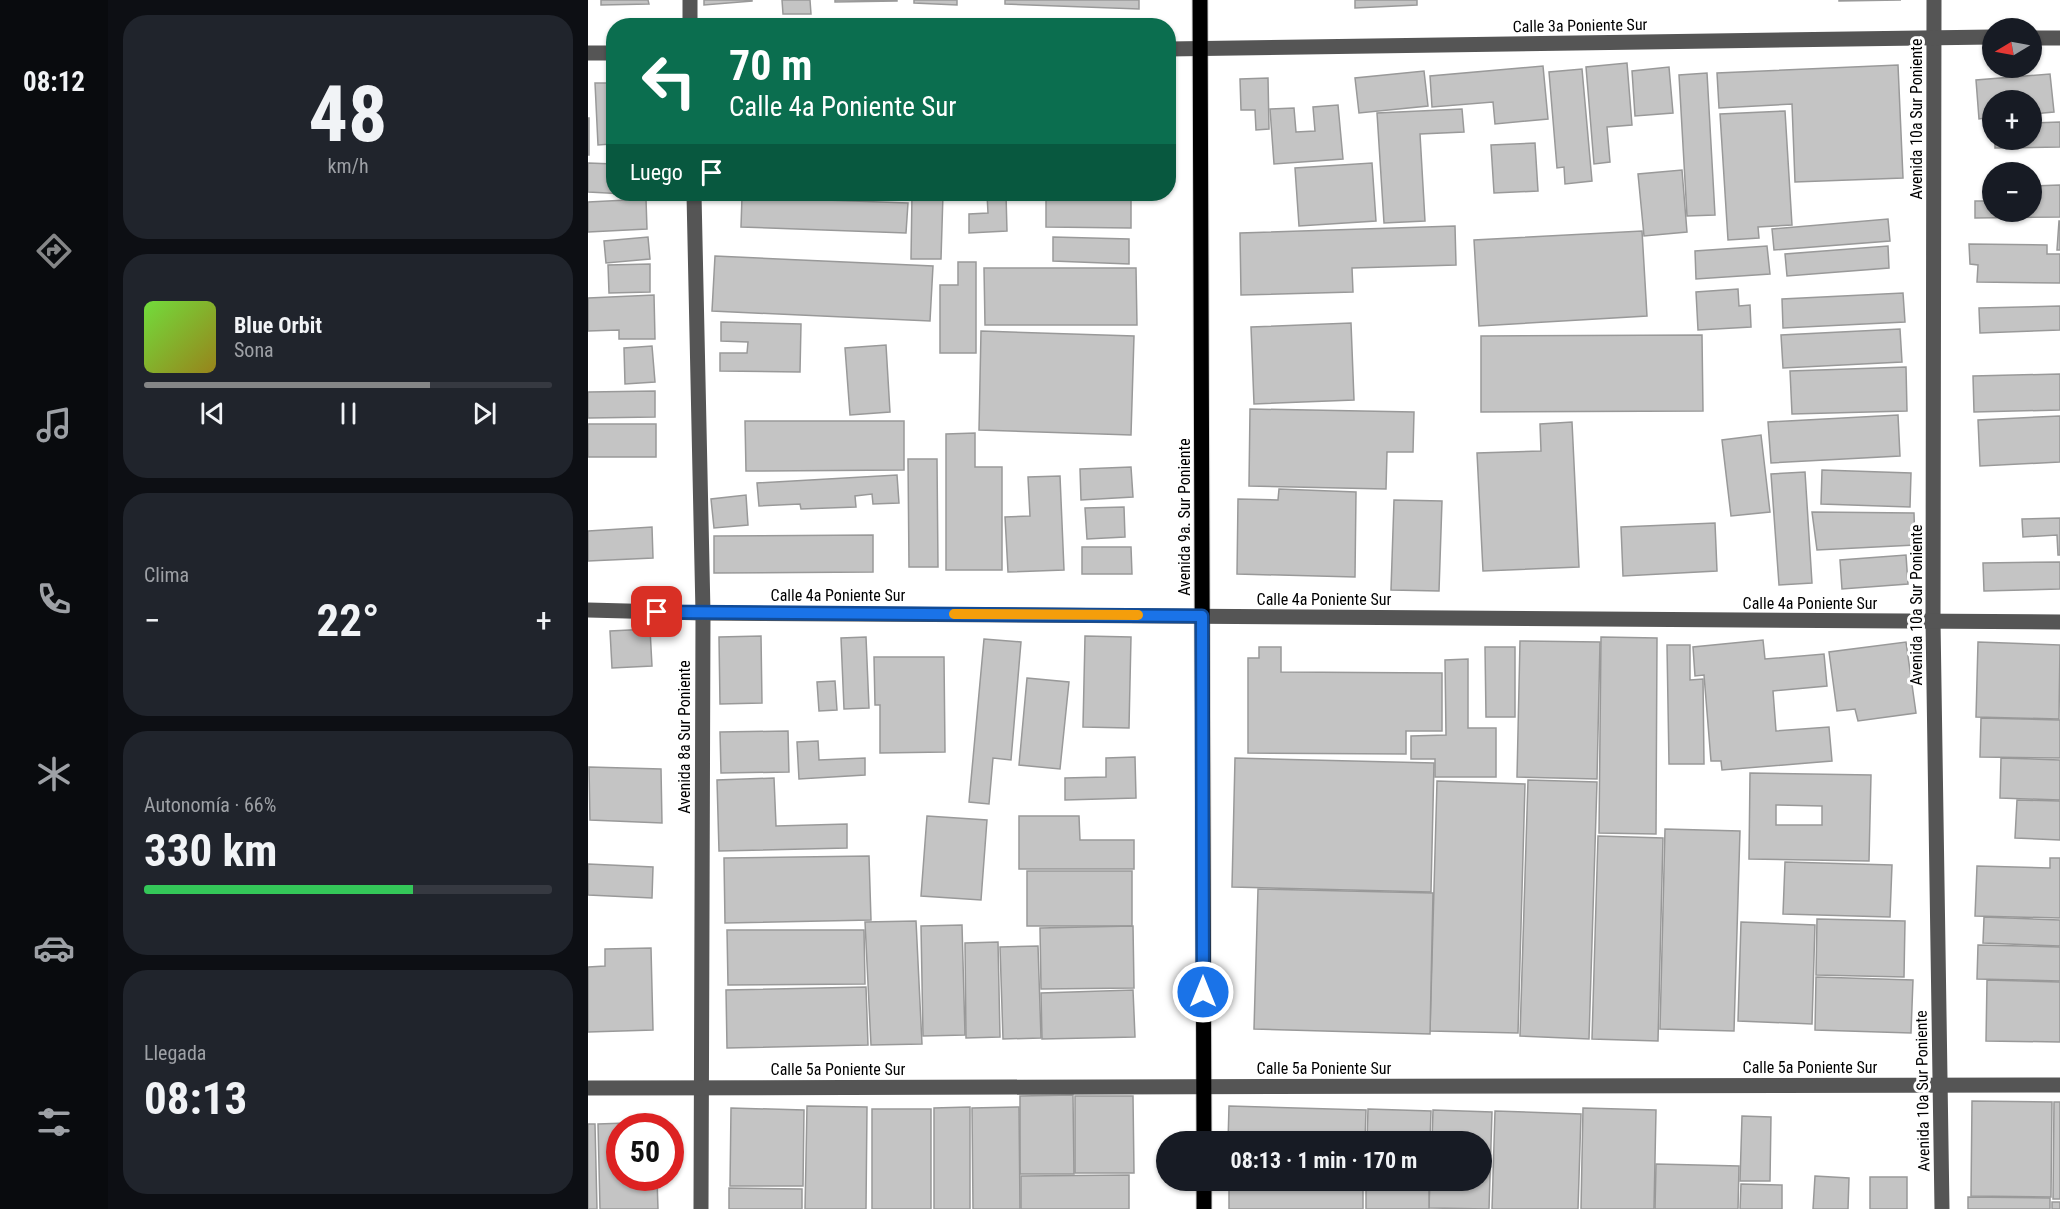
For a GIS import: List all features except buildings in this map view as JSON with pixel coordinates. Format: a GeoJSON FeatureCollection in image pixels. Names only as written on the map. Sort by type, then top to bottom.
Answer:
{"type":"FeatureCollection","features":[{"type":"Feature","properties":{"kind":"main road","name":"Avenida 9a. Sur Poniente"},"geometry":{"type":"LineString","coordinates":[[1200,0],[1204,1131]]}},
{"type":"Feature","properties":{"kind":"main road"},"geometry":{"type":"LineString","coordinates":[[1204,1191],[1204,1209]]}},
{"type":"Feature","properties":{"kind":"street"},"geometry":{"type":"LineString","coordinates":[[690,0],[690,18]]}},
{"type":"Feature","properties":{"kind":"street","name":"Avenida 10a Sur Poniente"},"geometry":{"type":"LineString","coordinates":[[1934,0],[1933,621],[1942,1209]]}},
{"type":"Feature","properties":{"kind":"street","name":"Calle 3a Poniente Sur"},"geometry":{"type":"LineString","coordinates":[[1176,49],[1982,38]]}},
{"type":"Feature","properties":{"kind":"street"},"geometry":{"type":"LineString","coordinates":[[2042,38],[2060,38]]}},
{"type":"Feature","properties":{"kind":"street"},"geometry":{"type":"LineString","coordinates":[[588,52],[606,53]]}},
{"type":"Feature","properties":{"kind":"street","name":"Avenida 8a Sur Poniente"},"geometry":{"type":"LineString","coordinates":[[694,201],[703,613],[701,1209]]}},
{"type":"Feature","properties":{"kind":"street","name":"Calle 4a Poniente Sur"},"geometry":{"type":"LineString","coordinates":[[588,610],[703,613],[2060,622]]}},
{"type":"Feature","properties":{"kind":"street","name":"Calle 5a Poniente Sur"},"geometry":{"type":"LineString","coordinates":[[588,1088],[2060,1085]]}},
{"type":"Feature","properties":{"kind":"slow traffic"},"geometry":{"type":"LineString","coordinates":[[954,614],[1138,615]]}},
{"type":"Feature","properties":{"kind":"route"},"geometry":{"type":"LineString","coordinates":[[657,612],[1202,616],[1203,992]]}}]}
